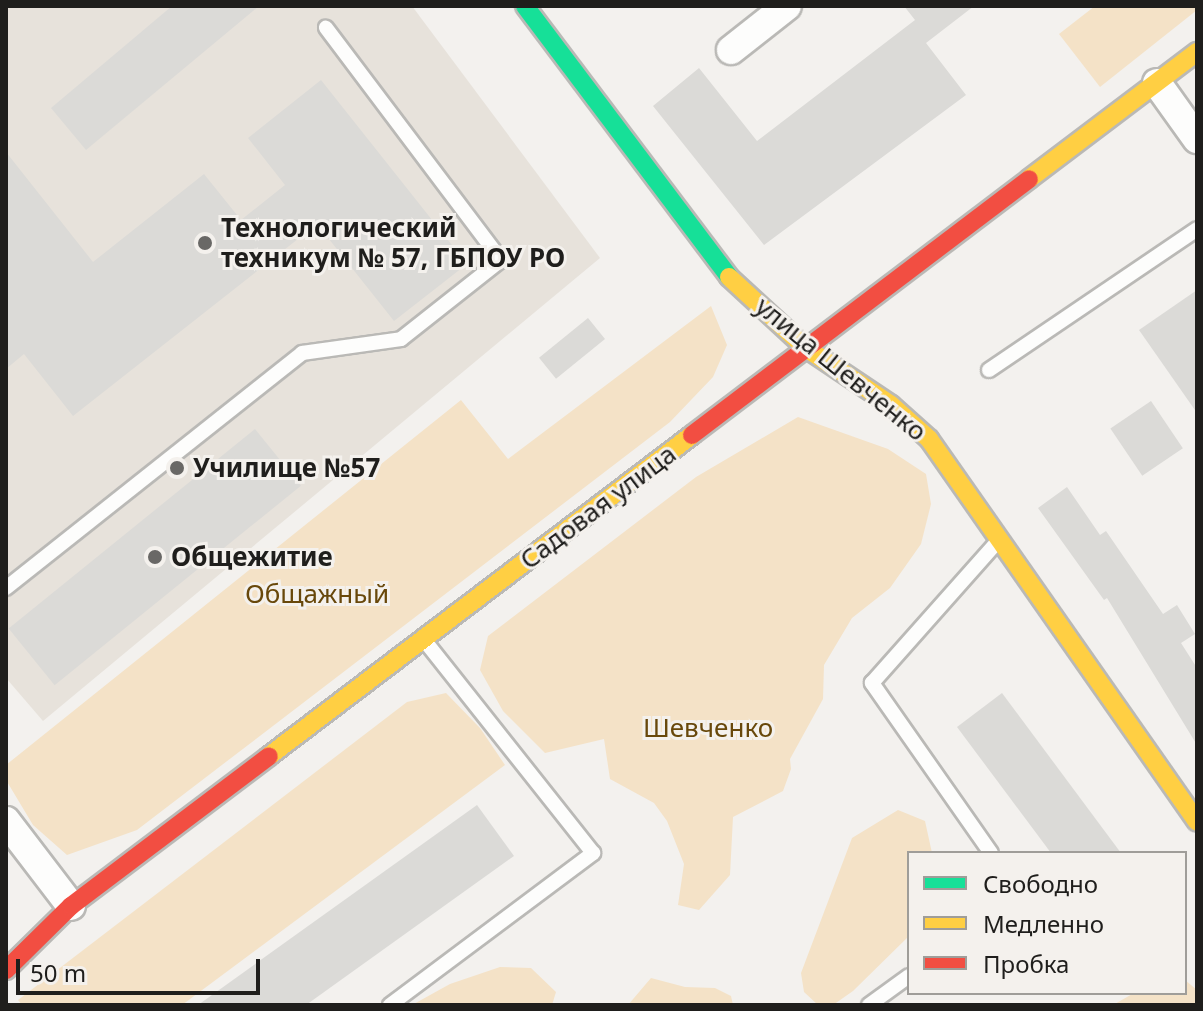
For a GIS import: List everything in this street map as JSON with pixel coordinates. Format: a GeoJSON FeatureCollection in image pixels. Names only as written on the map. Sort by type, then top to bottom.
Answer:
{"type":"FeatureCollection","features":[{"type":"Feature","properties":{"kind":"street","name":"улица Шевченко"},"geometry":{"type":"LineString","coordinates":[[525,6],[729,277],[806,348],[891,405],[929,439],[1197,822]]}},
{"type":"Feature","properties":{"kind":"street"},"geometry":{"type":"LineString","coordinates":[[731,50],[787,6]]}},
{"type":"Feature","properties":{"kind":"street","name":"Садовая улица"},"geometry":{"type":"LineString","coordinates":[[6,970],[71,906],[1197,52]]}},
{"type":"Feature","properties":{"kind":"street"},"geometry":{"type":"LineString","coordinates":[[1157,83],[1197,139]]}},
{"type":"Feature","properties":{"kind":"street"},"geometry":{"type":"LineString","coordinates":[[6,821],[71,906]]}},
{"type":"Feature","properties":{"kind":"lane"},"geometry":{"type":"LineString","coordinates":[[6,588],[302,353],[401,339],[501,260],[326,28]]}},
{"type":"Feature","properties":{"kind":"lane"},"geometry":{"type":"LineString","coordinates":[[989,370],[1197,229]]}},
{"type":"Feature","properties":{"kind":"lane"},"geometry":{"type":"LineString","coordinates":[[990,851],[872,683],[1000,539]]}},
{"type":"Feature","properties":{"kind":"lane"},"geometry":{"type":"LineString","coordinates":[[390,1005],[593,853],[424,640]]}},
{"type":"Feature","properties":{"kind":"lane"},"geometry":{"type":"LineString","coordinates":[[869,1005],[907,977]]}},
{"type":"Feature","properties":{"kind":"shaded area","name":"Училище №57"},"geometry":{"type":"Polygon","coordinates":[[[6,6],[412,6],[600,258],[43,721],[6,678],[6,6]]]}},
{"type":"Feature","properties":{"kind":"green space"},"geometry":{"type":"Polygon","coordinates":[[[1095,6],[1197,6],[1197,10],[1100,87],[1059,34],[1095,6]]]}},
{"type":"Feature","properties":{"kind":"green space","name":"Общажный"},"geometry":{"type":"Polygon","coordinates":[[[711,306],[727,345],[713,377],[670,422],[137,830],[67,855],[33,825],[6,780],[6,765],[461,400],[508,459],[711,306]]]}},
{"type":"Feature","properties":{"kind":"green space","name":"Шевченко"},"geometry":{"type":"Polygon","coordinates":[[[798,417],[888,449],[926,474],[931,504],[921,544],[890,588],[852,618],[824,665],[823,699],[790,759],[791,769],[783,791],[733,817],[730,875],[699,910],[678,905],[684,864],[667,821],[654,803],[610,779],[604,739],[545,753],[503,711],[480,670],[488,636],[696,477],[798,417]]]}},
{"type":"Feature","properties":{"kind":"green space"},"geometry":{"type":"Polygon","coordinates":[[[446,693],[480,728],[505,765],[182,1005],[22,1005],[18,1000],[407,702],[446,693]]]}},
{"type":"Feature","properties":{"kind":"green space"},"geometry":{"type":"Polygon","coordinates":[[[898,810],[925,821],[932,851],[907,851],[907,938],[853,991],[833,1005],[818,1005],[804,992],[801,973],[852,838],[898,810]]]}},
{"type":"Feature","properties":{"kind":"green space"},"geometry":{"type":"Polygon","coordinates":[[[500,967],[531,968],[556,992],[552,1005],[412,1005],[450,984],[500,967]]]}},
{"type":"Feature","properties":{"kind":"green space"},"geometry":{"type":"Polygon","coordinates":[[[651,978],[685,987],[715,988],[731,996],[733,1005],[628,1005],[651,978]]]}},
{"type":"Feature","properties":{"kind":"green space"},"geometry":{"type":"Polygon","coordinates":[[[1187,982],[1197,990],[1197,1005],[1113,1005],[1130,995],[1187,995],[1187,982]]]}},
{"type":"Feature","properties":{"kind":"building"},"geometry":{"type":"Polygon","coordinates":[[[172,6],[259,6],[86,150],[51,108],[172,6]]]}},
{"type":"Feature","properties":{"kind":"building"},"geometry":{"type":"Polygon","coordinates":[[[904,6],[974,6],[926,43],[966,95],[764,245],[653,106],[699,68],[757,141],[915,20],[904,6]]]}},
{"type":"Feature","properties":{"kind":"building","name":"Технологический техникум № 57, ГБПОУ РО"},"geometry":{"type":"Polygon","coordinates":[[[321,80],[467,264],[394,321],[317,224],[73,416],[24,354],[6,369],[6,152],[93,262],[204,174],[241,220],[285,185],[248,138],[321,80]]]}},
{"type":"Feature","properties":{"kind":"building"},"geometry":{"type":"Polygon","coordinates":[[[1197,290],[1197,413],[1139,330],[1197,290]]]}},
{"type":"Feature","properties":{"kind":"building"},"geometry":{"type":"Polygon","coordinates":[[[588,318],[605,339],[556,379],[539,358],[588,318]]]}},
{"type":"Feature","properties":{"kind":"building"},"geometry":{"type":"Polygon","coordinates":[[[1151,401],[1183,448],[1142,476],[1110,428],[1151,401]]]}},
{"type":"Feature","properties":{"kind":"building","name":"Общежитие"},"geometry":{"type":"Polygon","coordinates":[[[255,429],[301,486],[55,685],[9,628],[255,429]]]}},
{"type":"Feature","properties":{"kind":"building"},"geometry":{"type":"Polygon","coordinates":[[[1067,487],[1100,535],[1106,531],[1163,614],[1177,605],[1195,634],[1181,643],[1197,668],[1197,745],[1107,598],[1104,600],[1038,508],[1067,487]]]}},
{"type":"Feature","properties":{"kind":"building"},"geometry":{"type":"Polygon","coordinates":[[[1002,693],[1120,851],[1050,851],[957,727],[1002,693]]]}},
{"type":"Feature","properties":{"kind":"building"},"geometry":{"type":"Polygon","coordinates":[[[477,805],[514,856],[306,1005],[198,1005],[477,805]]]}},
{"type":"Feature","properties":{"kind":"traffic: fast"},"geometry":{"type":"LineString","coordinates":[[525,6],[729,277]]}},
{"type":"Feature","properties":{"kind":"traffic: slow"},"geometry":{"type":"LineString","coordinates":[[1029,179],[1197,52]]}},
{"type":"Feature","properties":{"kind":"traffic: slow"},"geometry":{"type":"LineString","coordinates":[[729,277],[806,348],[891,405],[929,439],[1197,822]]}},
{"type":"Feature","properties":{"kind":"traffic: slow"},"geometry":{"type":"LineString","coordinates":[[269,756],[692,435]]}},
{"type":"Feature","properties":{"kind":"traffic: jam"},"geometry":{"type":"LineString","coordinates":[[692,435],[1029,179]]}},
{"type":"Feature","properties":{"kind":"traffic: jam"},"geometry":{"type":"LineString","coordinates":[[6,970],[71,906],[269,756]]}},
{"type":"Feature","properties":{"kind":"place","name":"Технологический техникум № 57, ГБПОУ РО"},"geometry":{"type":"Point","coordinates":[205,243]}},
{"type":"Feature","properties":{"kind":"place","name":"Училище №57"},"geometry":{"type":"Point","coordinates":[177,468]}},
{"type":"Feature","properties":{"kind":"place","name":"Общежитие"},"geometry":{"type":"Point","coordinates":[155,557]}}]}
